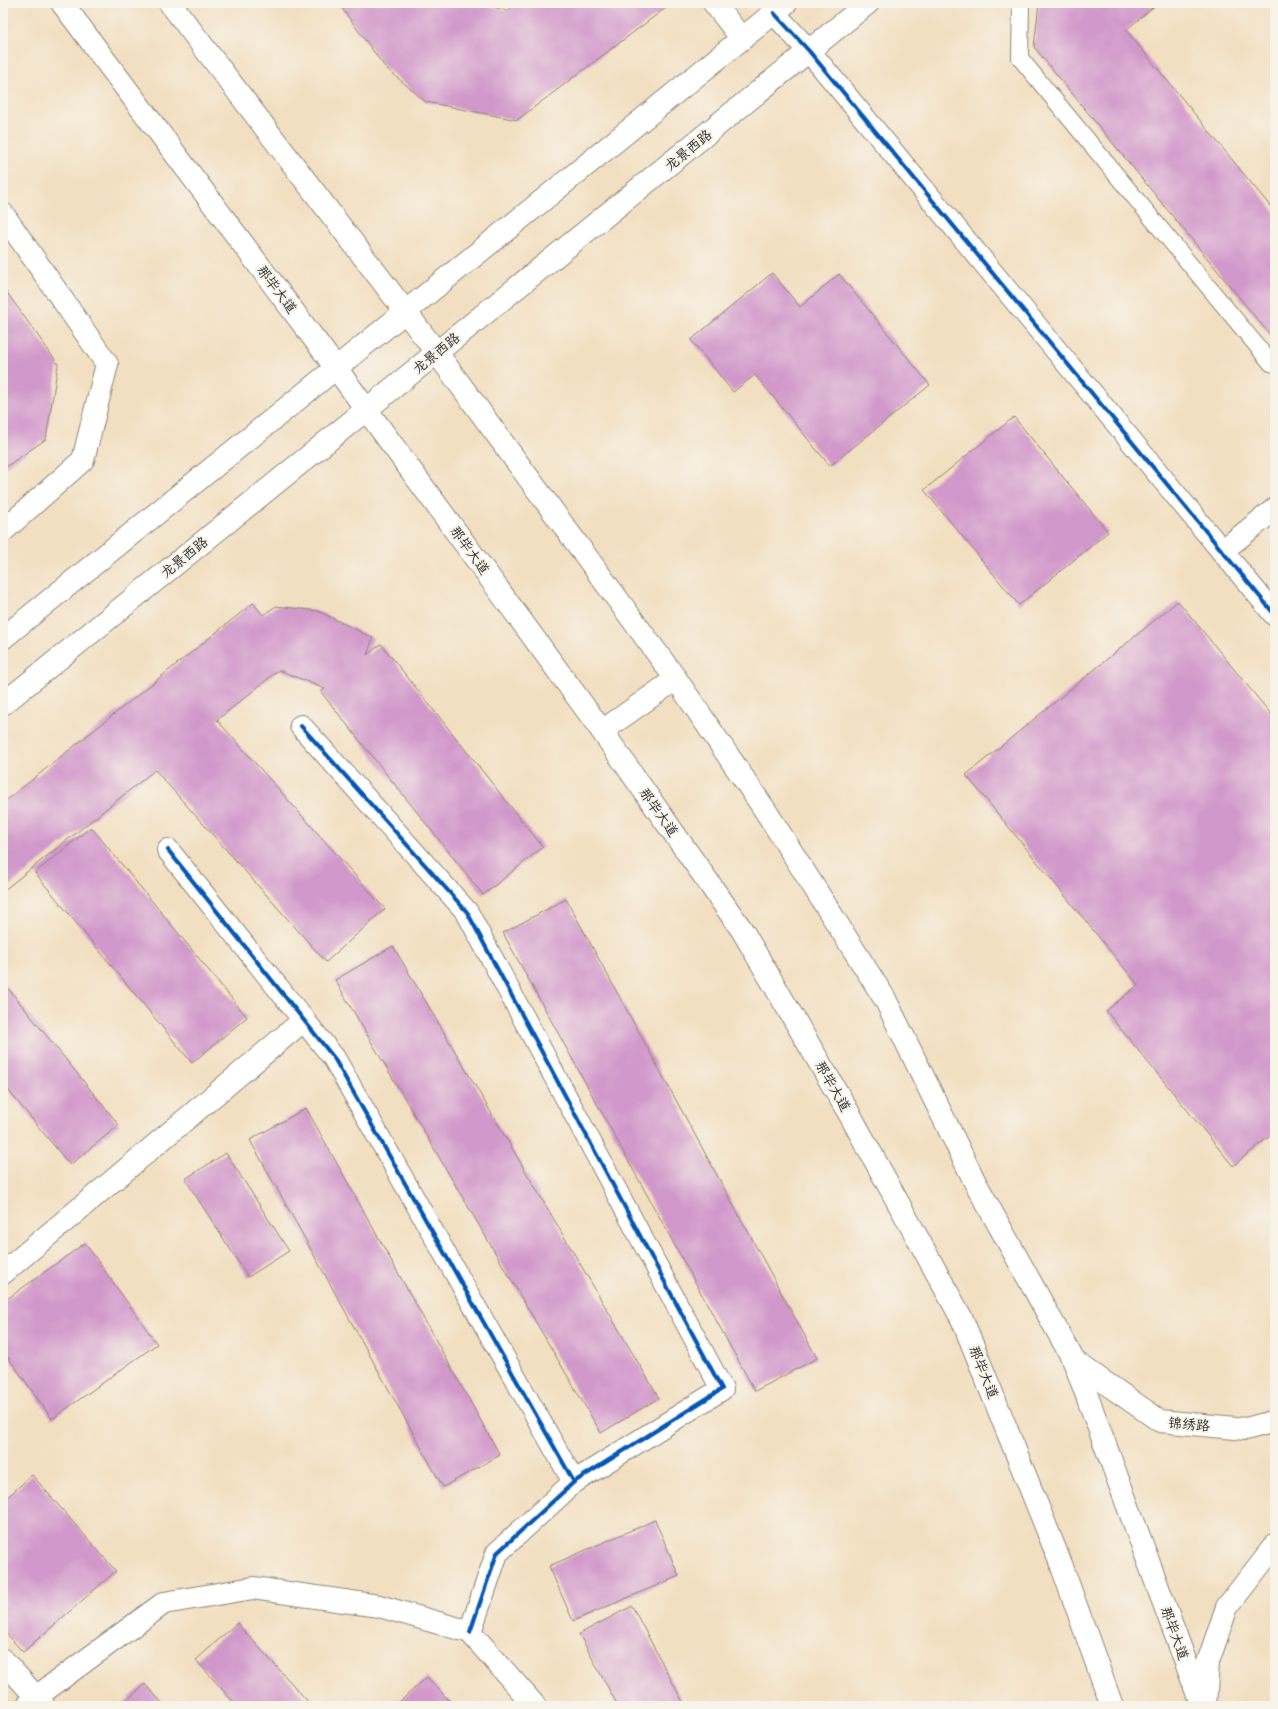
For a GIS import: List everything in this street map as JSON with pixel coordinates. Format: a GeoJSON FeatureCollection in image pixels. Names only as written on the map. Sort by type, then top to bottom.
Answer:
{"type":"FeatureCollection","features":[{"type":"Feature","properties":{"kind":"main road","name":"那毕大道"},"geometry":{"type":"LineString","coordinates":[[62,3],[367,410],[602,731],[742,930],[850,1115],[962,1318],[1061,1564],[1112,1706]]}},
{"type":"Feature","properties":{"kind":"main road","name":"那毕大道"},"geometry":{"type":"LineString","coordinates":[[170,3],[436,353],[676,679],[765,810],[885,998],[975,1182],[1074,1361],[1202,1706]]}},
{"type":"Feature","properties":{"kind":"main road"},"geometry":{"type":"LineString","coordinates":[[714,3],[742,39]]}},
{"type":"Feature","properties":{"kind":"main road","name":"龙景西路"},"geometry":{"type":"LineString","coordinates":[[3,704],[868,3]]}},
{"type":"Feature","properties":{"kind":"main road"},"geometry":{"type":"LineString","coordinates":[[3,638],[780,8],[809,51],[1275,615]]}},
{"type":"Feature","properties":{"kind":"main road"},"geometry":{"type":"LineString","coordinates":[[3,214],[107,364],[83,460],[3,531]]}},
{"type":"Feature","properties":{"kind":"main road"},"geometry":{"type":"LineString","coordinates":[[1222,551],[1275,509]]}},
{"type":"Feature","properties":{"kind":"main road"},"geometry":{"type":"LineString","coordinates":[[602,731],[676,679]]}},
{"type":"Feature","properties":{"kind":"main road"},"geometry":{"type":"LineString","coordinates":[[301,726],[467,912],[722,1389],[574,1482],[496,1553],[470,1632]]}},
{"type":"Feature","properties":{"kind":"main road"},"geometry":{"type":"LineString","coordinates":[[168,850],[334,1058],[574,1482]]}},
{"type":"Feature","properties":{"kind":"main road"},"geometry":{"type":"LineString","coordinates":[[3,1273],[304,1020]]}},
{"type":"Feature","properties":{"kind":"main road","name":"锦绣路"},"geometry":{"type":"LineString","coordinates":[[1074,1361],[1160,1421],[1246,1428],[1275,1421]]}},
{"type":"Feature","properties":{"kind":"main road"},"geometry":{"type":"LineString","coordinates":[[1205,1706],[1208,1662],[1226,1608],[1275,1545]]}},
{"type":"Feature","properties":{"kind":"main road"},"geometry":{"type":"LineString","coordinates":[[3,1660],[36,1703],[164,1603],[253,1588],[380,1606],[470,1632],[534,1706]]}},
{"type":"Feature","properties":{"kind":"lane"},"geometry":{"type":"LineString","coordinates":[[1021,3],[1020,58],[1271,363],[1275,364]]}},
{"type":"Feature","properties":{"kind":"building"},"geometry":{"type":"Polygon","coordinates":[[[338,3],[480,3],[507,11],[517,3],[664,3],[667,7],[517,120],[426,102],[385,67],[338,3]]]}},
{"type":"Feature","properties":{"kind":"building"},"geometry":{"type":"Polygon","coordinates":[[[1039,3],[1158,3],[1126,30],[1275,212],[1275,341],[1034,47],[1039,3]]]}},
{"type":"Feature","properties":{"kind":"building"},"geometry":{"type":"Polygon","coordinates":[[[772,273],[800,307],[839,274],[930,385],[830,466],[755,375],[733,392],[691,340],[772,273]]]}},
{"type":"Feature","properties":{"kind":"building"},"geometry":{"type":"Polygon","coordinates":[[[3,287],[58,364],[46,439],[3,469],[3,287]]]}},
{"type":"Feature","properties":{"kind":"building"},"geometry":{"type":"Polygon","coordinates":[[[1014,417],[1108,532],[1019,605],[924,490],[1014,417]]]}},
{"type":"Feature","properties":{"kind":"building"},"geometry":{"type":"Polygon","coordinates":[[[1178,601],[1275,719],[1275,1132],[1233,1166],[1106,1011],[1138,985],[966,775],[1178,601]]]}},
{"type":"Feature","properties":{"kind":"building"},"geometry":{"type":"Polygon","coordinates":[[[253,603],[263,615],[276,606],[318,611],[373,638],[367,655],[381,644],[543,847],[483,895],[321,692],[325,689],[279,670],[217,720],[385,909],[326,962],[155,770],[3,891],[3,803],[253,603]]]}},
{"type":"Feature","properties":{"kind":"building"},"geometry":{"type":"Polygon","coordinates":[[[91,827],[247,1017],[192,1063],[35,873],[91,827]]]}},
{"type":"Feature","properties":{"kind":"building"},"geometry":{"type":"Polygon","coordinates":[[[566,899],[817,1358],[755,1391],[503,933],[566,899]]]}},
{"type":"Feature","properties":{"kind":"building"},"geometry":{"type":"Polygon","coordinates":[[[393,946],[659,1398],[601,1433],[335,980],[393,946]]]}},
{"type":"Feature","properties":{"kind":"building"},"geometry":{"type":"Polygon","coordinates":[[[3,982],[119,1125],[70,1165],[3,1084],[3,982]]]}},
{"type":"Feature","properties":{"kind":"building"},"geometry":{"type":"Polygon","coordinates":[[[306,1108],[500,1455],[443,1487],[250,1140],[306,1108]]]}},
{"type":"Feature","properties":{"kind":"building"},"geometry":{"type":"Polygon","coordinates":[[[226,1153],[289,1251],[248,1277],[185,1179],[226,1153]]]}},
{"type":"Feature","properties":{"kind":"building"},"geometry":{"type":"Polygon","coordinates":[[[85,1243],[157,1344],[52,1419],[3,1350],[3,1302],[85,1243]]]}},
{"type":"Feature","properties":{"kind":"building"},"geometry":{"type":"Polygon","coordinates":[[[32,1475],[116,1571],[23,1652],[3,1630],[3,1501],[32,1475]]]}},
{"type":"Feature","properties":{"kind":"building"},"geometry":{"type":"Polygon","coordinates":[[[655,1520],[679,1576],[573,1621],[549,1566],[655,1520]]]}},
{"type":"Feature","properties":{"kind":"building"},"geometry":{"type":"Polygon","coordinates":[[[632,1606],[685,1706],[618,1706],[579,1634],[632,1606]]]}},
{"type":"Feature","properties":{"kind":"building"},"geometry":{"type":"Polygon","coordinates":[[[237,1623],[312,1706],[237,1706],[196,1660],[237,1623]]]}},
{"type":"Feature","properties":{"kind":"building"},"geometry":{"type":"Polygon","coordinates":[[[427,1677],[454,1706],[395,1706],[427,1677]]]}},
{"type":"Feature","properties":{"kind":"building"},"geometry":{"type":"Polygon","coordinates":[[[145,1684],[165,1706],[120,1706],[145,1684]]]}},
{"type":"Feature","properties":{"kind":"cycle path"},"geometry":{"type":"LineString","coordinates":[[774,13],[809,51],[1275,615]]}},
{"type":"Feature","properties":{"kind":"cycle path"},"geometry":{"type":"LineString","coordinates":[[301,726],[467,912],[722,1389],[574,1482],[497,1553],[470,1632]]}},
{"type":"Feature","properties":{"kind":"cycle path"},"geometry":{"type":"LineString","coordinates":[[168,850],[334,1058],[574,1482]]}}]}
